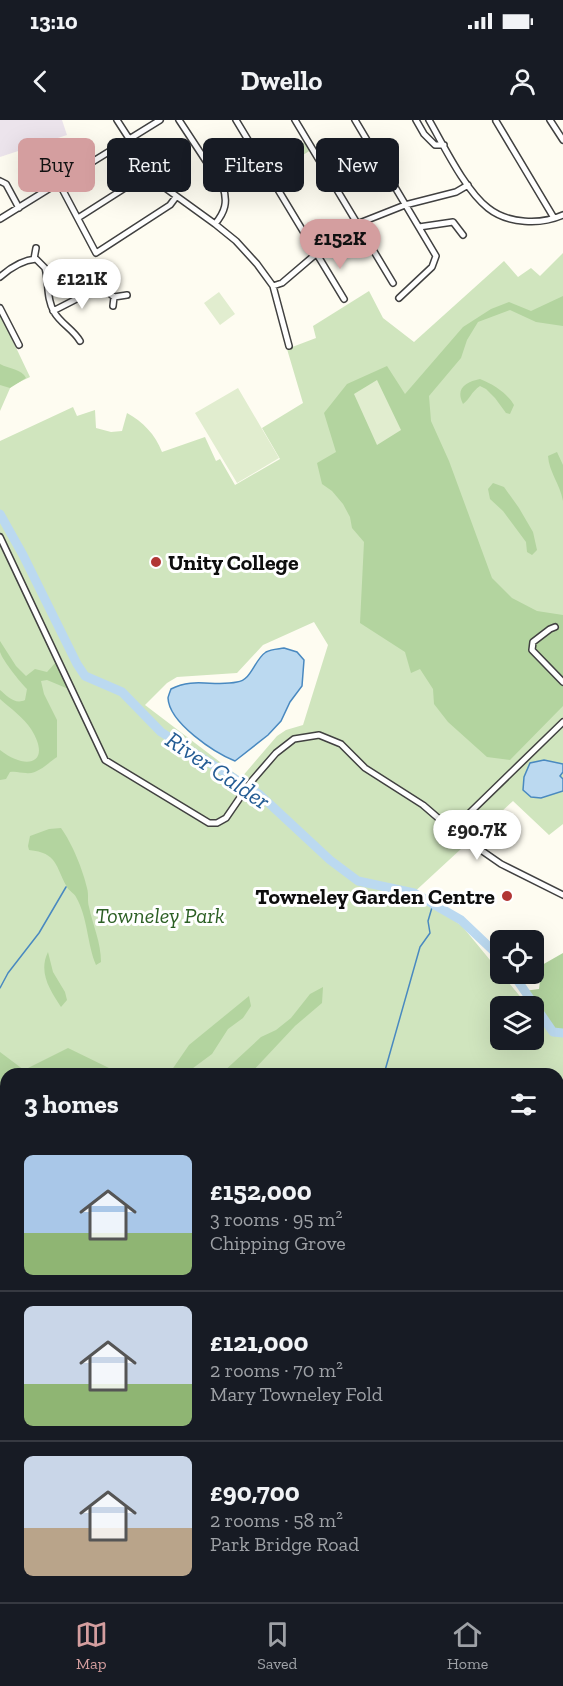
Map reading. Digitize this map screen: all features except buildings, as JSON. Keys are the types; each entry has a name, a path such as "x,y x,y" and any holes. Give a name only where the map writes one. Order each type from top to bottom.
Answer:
{"street":[{"path":"117,120 128,138"},
{"path":"131,138 160,120"},
{"path":"179,120 226,195 224,211 215,224"},
{"path":"236,120 344,299"},
{"path":"295,120 393,284"},
{"path":"355,120 434,250 435,261 432,267 399,298"},
{"path":"416,120 424,134 435,145 444,145"},
{"path":"429,120 468,185 487,208 499,215 521,221 538,221 563,215"},
{"path":"550,120 563,140"},
{"path":"496,121 554,218"},
{"path":"7,175 1,182 6,184 19,208"},
{"path":"273,286 282,283 357,224 405,205 456,192 468,185"},
{"path":"0,219 45,192"},
{"path":"64,192 96,253 170,205 176,197"},
{"path":"78,218 119,192"},
{"path":"170,192 236,241 257,264 273,286 290,346"},
{"path":"419,227 453,222 464,235"},
{"path":"34,259 36,248"},
{"path":"0,277 10,268 34,259"},
{"path":"34,259 45,268 48,294 53,311 64,324 74,331 80,341"},
{"path":"103,288 104,279"},
{"path":"53,311 98,288 103,288 114,297 127,295"},
{"path":"113,306 114,297"},
{"path":"0,308 19,345"},
{"path":"58,330 64,324"},
{"path":"15,337 22,334"},
{"path":"0,537 105,760 209,823 217,823 226,818 250,783 276,753 294,739 319,735 341,744 365,768 514,871 563,894"},
{"path":"555,627 533,642 532,650 563,682"},
{"path":"452,830 563,723"}],"shaded area":[{"path":"0,120 62,120 67,135 58,138 18,138 18,151 0,157"}],"green space":[{"path":"306,141 311,150 304,154 304,142"},
{"name":"Towneley Park","path":"563,253 563,824 549,835 513,801 410,896 462,926 490,960 490,984 510,984 520,996 490,996 490,1050 544,1050 544,1026 551,1034 563,1036 563,1068 0,1068 0,441 73,407 77,416 95,410 96,428 111,432 122,431 127,413 148,429 162,452 205,437 216,461 220,459 235,485 280,459 262,428 303,403 287,349 316,338 313,326 369,291 383,318 414,342 504,261 518,277 531,268 540,276","holes":["314,622 328,645 303,725 286,730 277,736 241,778 145,705 167,683 177,677 237,673 263,645"]},
{"path":"219,292 235,314 220,325 204,303"},
{"path":"563,296 563,326 536,322 510,310 478,322 467,340 461,358 429,396 431,421 449,461 492,578 512,598 537,611 563,615 563,706 510,760 487,757 448,722 434,704 433,689 420,669 411,673 405,652 360,623 364,542 352,528 350,517 343,504 332,491 322,484 317,463 336,452 324,413 347,384 387,366 405,394 463,327 491,309 509,302 531,311"},
{"path":"0,314 30,377 11,386 0,411"},
{"path":"0,364 18,371 26,378 10,388 0,385"},
{"path":"480,379 490,383 508,397 514,405 510,414 506,413 495,398 480,386 463,404 460,394 463,387"},
{"path":"377,380 401,430 377,445 354,394"},
{"path":"238,388 279,458 237,483 195,413"},
{"path":"557,452 563,465 563,501 548,456"},
{"path":"493,483 504,487 533,532 537,550 532,555 527,552 526,542 503,511 490,499 488,489"},
{"path":"0,641 16,666 26,676 35,669 47,672 56,662 71,690 47,680 41,681 44,694 57,720 57,757 34,772 10,772 6,779 0,780 0,750 10,757 28,762 38,756 39,749 37,740 28,725 0,699 0,690 15,701 25,700 27,689 2,656"},
{"path":"61,828 80,865 88,891 88,905 101,955 101,962 96,965 83,914 76,897 68,888 51,857 29,850 30,836 49,829"},
{"path":"48,952 53,972 67,1000 61,1007 49,987 45,974 45,959"},
{"path":"563,953 563,1030 554,1029 544,1016 544,996 528,996 524,991 539,989 540,984 544,984 544,964"},
{"path":"323,987 322,1003 295,1026 256,1068 227,1068 261,1037 276,1030 291,1018 310,994"},
{"path":"249,996 251,1006 243,1018 228,1029 212,1054 193,1068 173,1068 189,1045"},
{"path":"68,1048 109,1068 28,1068"},
{"path":"0,1052 21,1068 0,1068"}],"water":[{"path":"284,648 297,652 304,660 302,686 290,702 281,721 268,735 235,761 194,736 170,708 168,698 171,689 179,685 195,683 237,682 250,674 266,652"},
{"path":"544,760 563,764 563,772 560,776 563,779 563,791 541,798 531,797 523,790 524,777 530,763"}],"waterway":[{"name":"River Calder","path":"0,514 85,676 122,692 161,732 259,794 330,860 358,881 414,893 461,920 490,948"},
{"path":"0,988 8,973 39,933 66,887"},
{"path":"386,1068 420,947 430,933 428,921 433,904"},
{"name":"River Calder","path":"520,984 553,1032 563,1033"}],"place":[{"name":"Unity College","path":"156,562"},
{"name":"Towneley Garden Centre","path":"507,896"}]}
